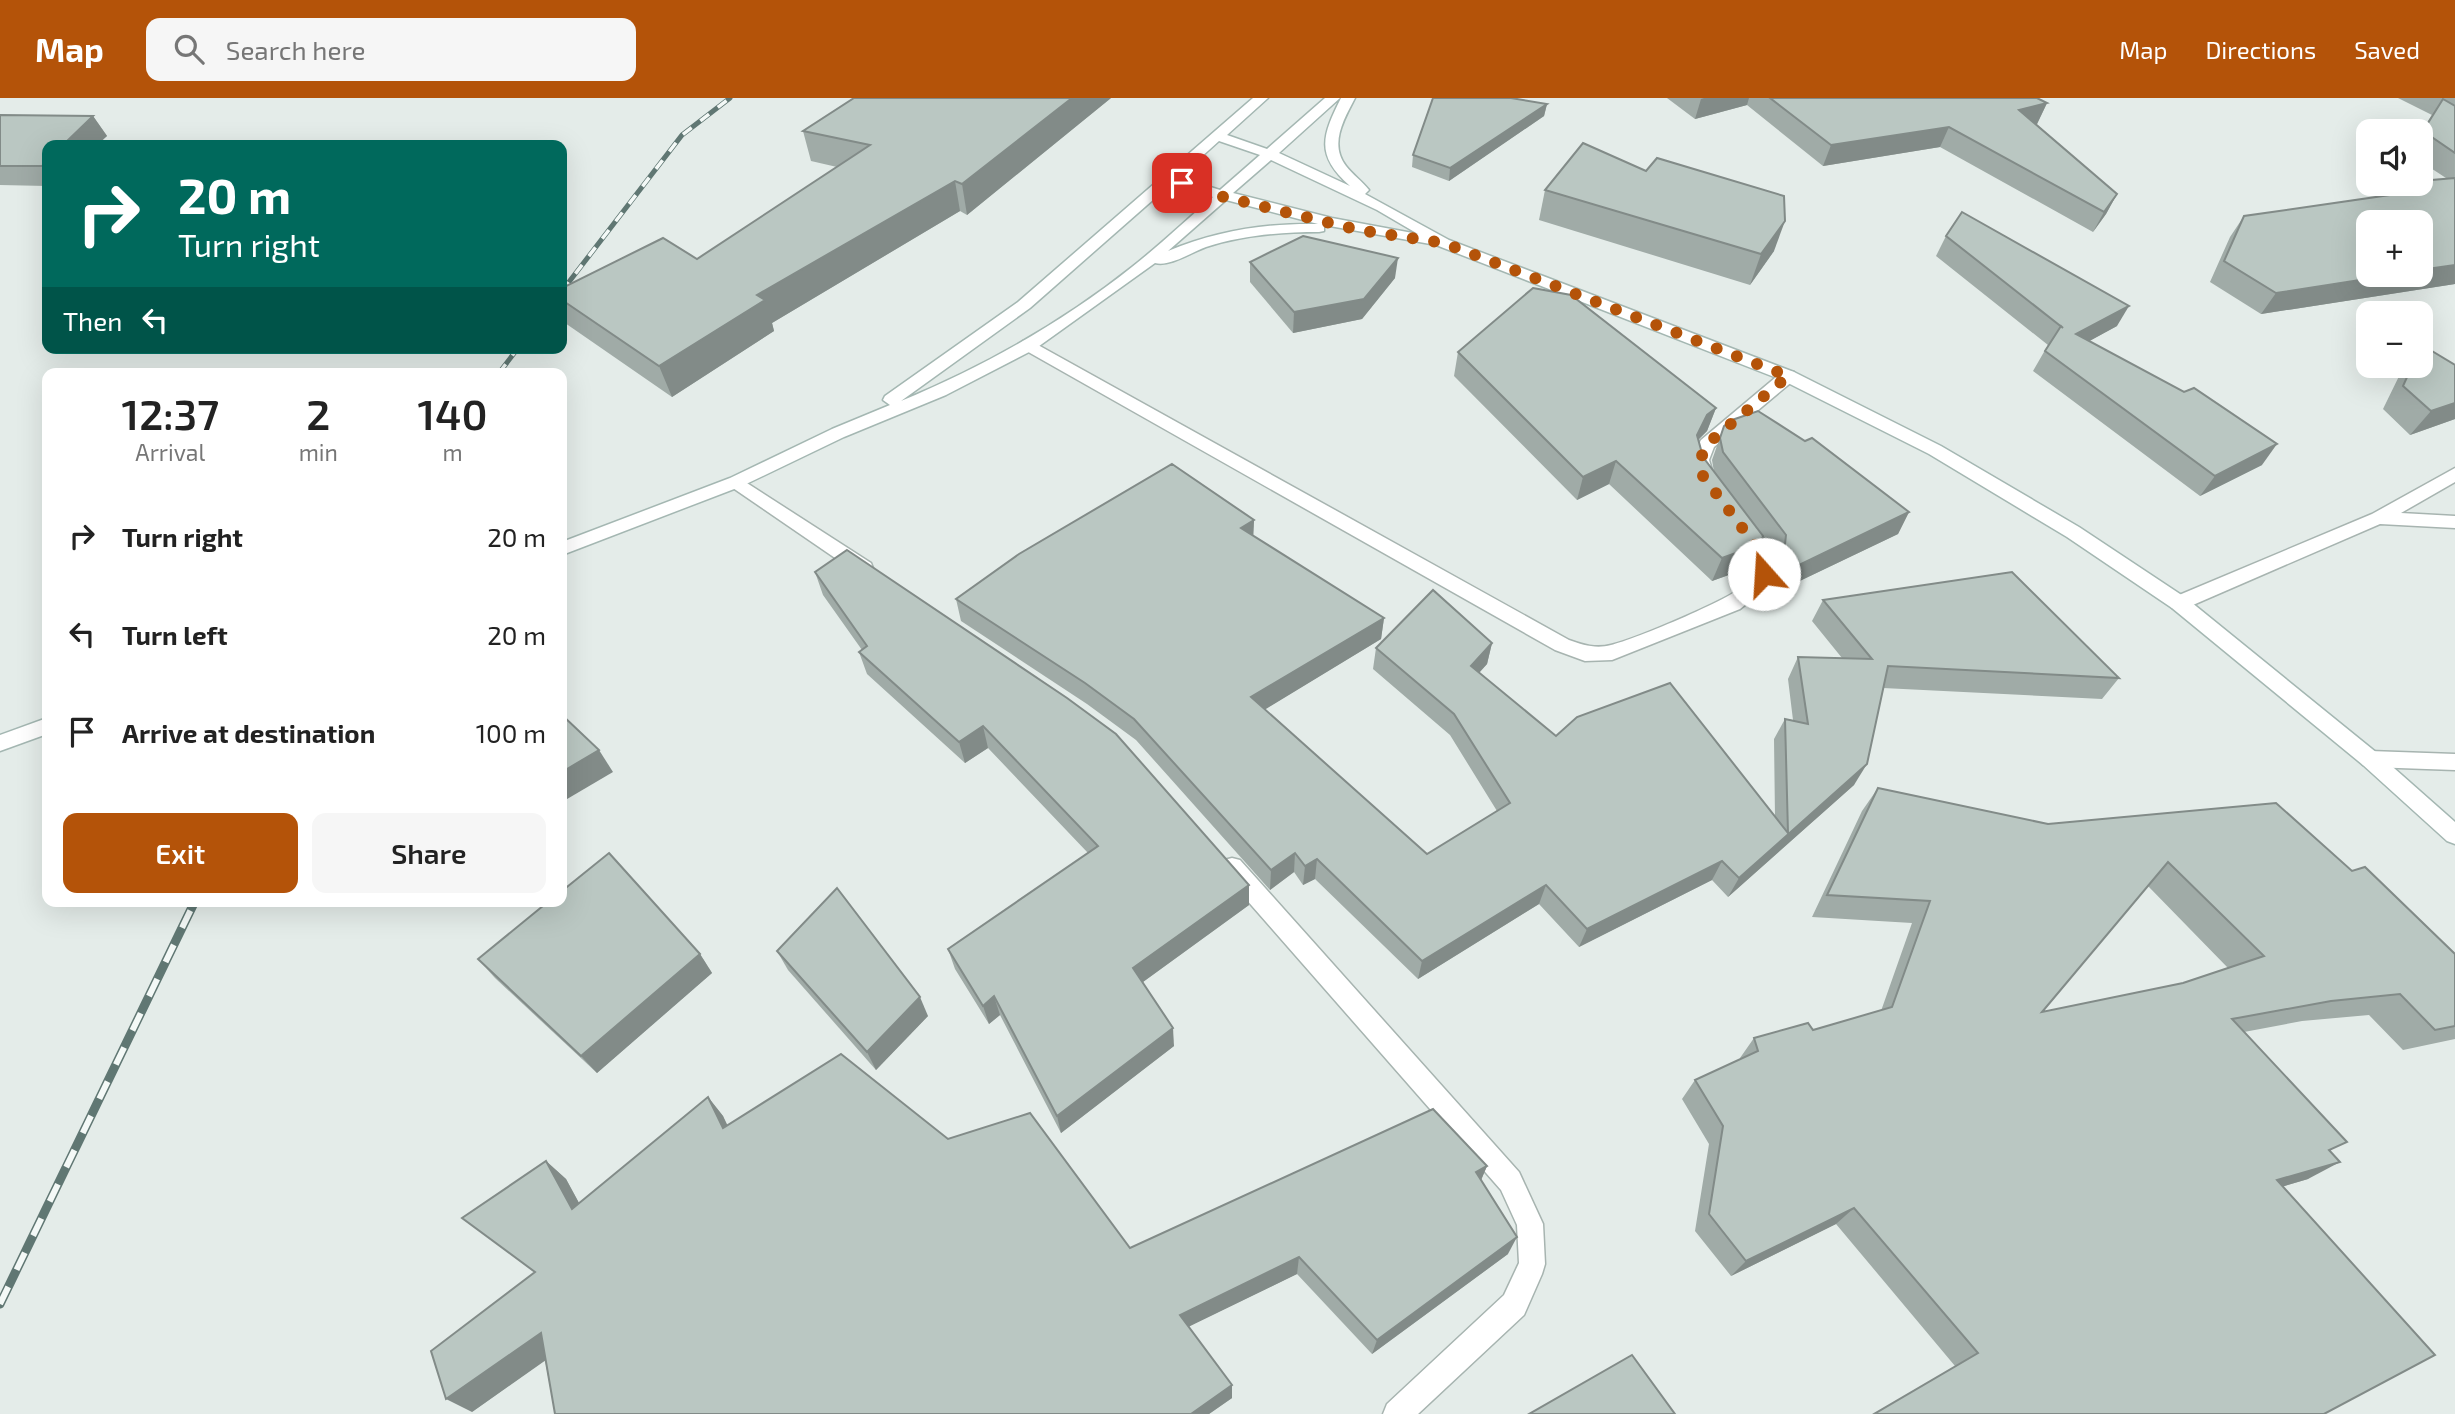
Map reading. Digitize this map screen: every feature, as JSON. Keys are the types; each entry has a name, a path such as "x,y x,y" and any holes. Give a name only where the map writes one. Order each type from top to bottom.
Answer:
{"street":[{"path":"838,433 914,386 1024,305 1261,98"},
{"path":"567,547 736,482 838,433 940,391 1029,345 1137,271 1333,98"},
{"path":"1348,98 1331,128 1331,153 1341,172 1382,207"},
{"path":"1217,136 1269,154 1382,207 1444,243 1788,376 1935,450 2073,532 2179,603 2370,759 2455,835"},
{"path":"1169,179 1224,197 1359,230 1444,243"},
{"path":"1137,271 1188,247 1260,229 1359,230"},
{"path":"1029,345 1562,645 1585,654 1612,653 1733,604 1757,587 1764,574 1765,558 1734,517"},
{"path":"1719,497 1703,476 1700,460 1707,444 1788,376"},
{"path":"2179,603 2378,518 2455,474"},
{"path":"736,482 882,580"},
{"path":"2378,518 2455,522"},
{"path":"0,743 42,728"},
{"path":"2370,759 2455,762"},
{"path":"1218,851 1510,1181 1530,1224 1532,1264 1514,1305 1397,1414"}],"building":[{"path":"854,98 1072,98 962,184 955,181 757,295 765,300 659,366 567,303 567,286 663,238 697,259 870,145 803,131"},
{"path":"1433,98 1511,98 1547,104 1450,168 1413,155"},
{"path":"1770,98 2037,98 2047,103 2019,110 2117,194 2104,212 1949,127 1831,145"},
{"path":"2443,99 2455,106 2455,153 2433,138 2433,119 2430,119"},
{"path":"0,115 93,116 68,140 42,140 42,166 0,166"},
{"path":"1583,143 1646,171 1657,158 1784,196 1785,221 1761,254 1545,190"},
{"path":"2455,178 2455,265 2433,268 2433,210 2356,210 2356,281 2276,293 2224,261 2244,216 2382,196 2433,196 2433,180"},
{"path":"1962,212 2129,306 2076,334 2184,392 2194,388 2277,444 2215,476 2045,351 2061,326 1946,236"},
{"path":"1303,236 1398,258 1364,299 1294,312 1250,262"},
{"path":"1533,288 1571,295 1716,408 1707,415 1697,435 1703,457 1763,536 1761,544 1722,558 1616,461 1583,477 1458,352"},
{"path":"2433,352 2455,365 2455,403 2431,411 2403,386 2407,378 2433,378"},
{"path":"1758,411 1805,441 1812,438 1909,512 1795,567 1784,553 1786,535 1723,452 1720,438 1724,426 1732,420"},
{"path":"1172,464 1254,520 1241,528 1384,618 1251,697 1427,854 1510,803 1454,714 1376,648 1433,590 1492,643 1471,666 1556,736 1577,717 1670,683 1788,833 1785,719 1808,724 1798,657 1872,659 1823,600 2012,572 2119,678 1888,666 1867,764 1739,878 1722,861 1587,929 1546,885 1422,961 1317,859 1305,866 1295,853 1271,870 1134,719 1085,683 956,599 1019,554"},
{"path":"847,550 1116,734 1249,885 1133,968 1173,1028 1057,1116 994,996 983,1006 948,949 1098,846 983,726 959,742 859,652 867,646 815,572"},
{"path":"567,720 599,750 567,769"},
{"path":"1878,788 2048,824 2276,803 2352,871 2365,867 2455,954 2455,1026 2435,1030 2400,994 2331,1001 2232,1019 2347,1142 2329,1150 2340,1162 2277,1180 2435,1355 2324,1414 1874,1414 1978,1353 1854,1208 1746,1261 1709,1214 1723,1126 1695,1080 1758,1051 1754,1038 1808,1023 1813,1030 1892,1007 1930,901 1827,895","holes":["2168,862 2264,956 2183,983 2042,1012"]},
{"path":"609,853 700,954 581,1056 478,959 542,907 567,907 567,887"},
{"path":"837,888 920,997 867,1052 777,951"},
{"path":"841,1054 948,1139 1030,1113 1130,1248 1433,1109 1487,1166 1476,1172 1517,1237 1377,1340 1299,1257 1180,1315 1232,1385 1191,1414 555,1414 541,1333 446,1399 431,1351 535,1272 462,1218 546,1161 572,1209 708,1097 723,1128"},
{"path":"1632,1355 1675,1414 1529,1414"}],"railway":[{"path":"567,284 682,135 730,98"},
{"path":"503,368 513,354"},
{"path":"0,1304 192,907"}],"route":[{"path":"1182,183 1224,197 1359,230 1444,243 1788,376 1707,444 1700,460 1703,476 1765,558 1764,574"}]}
